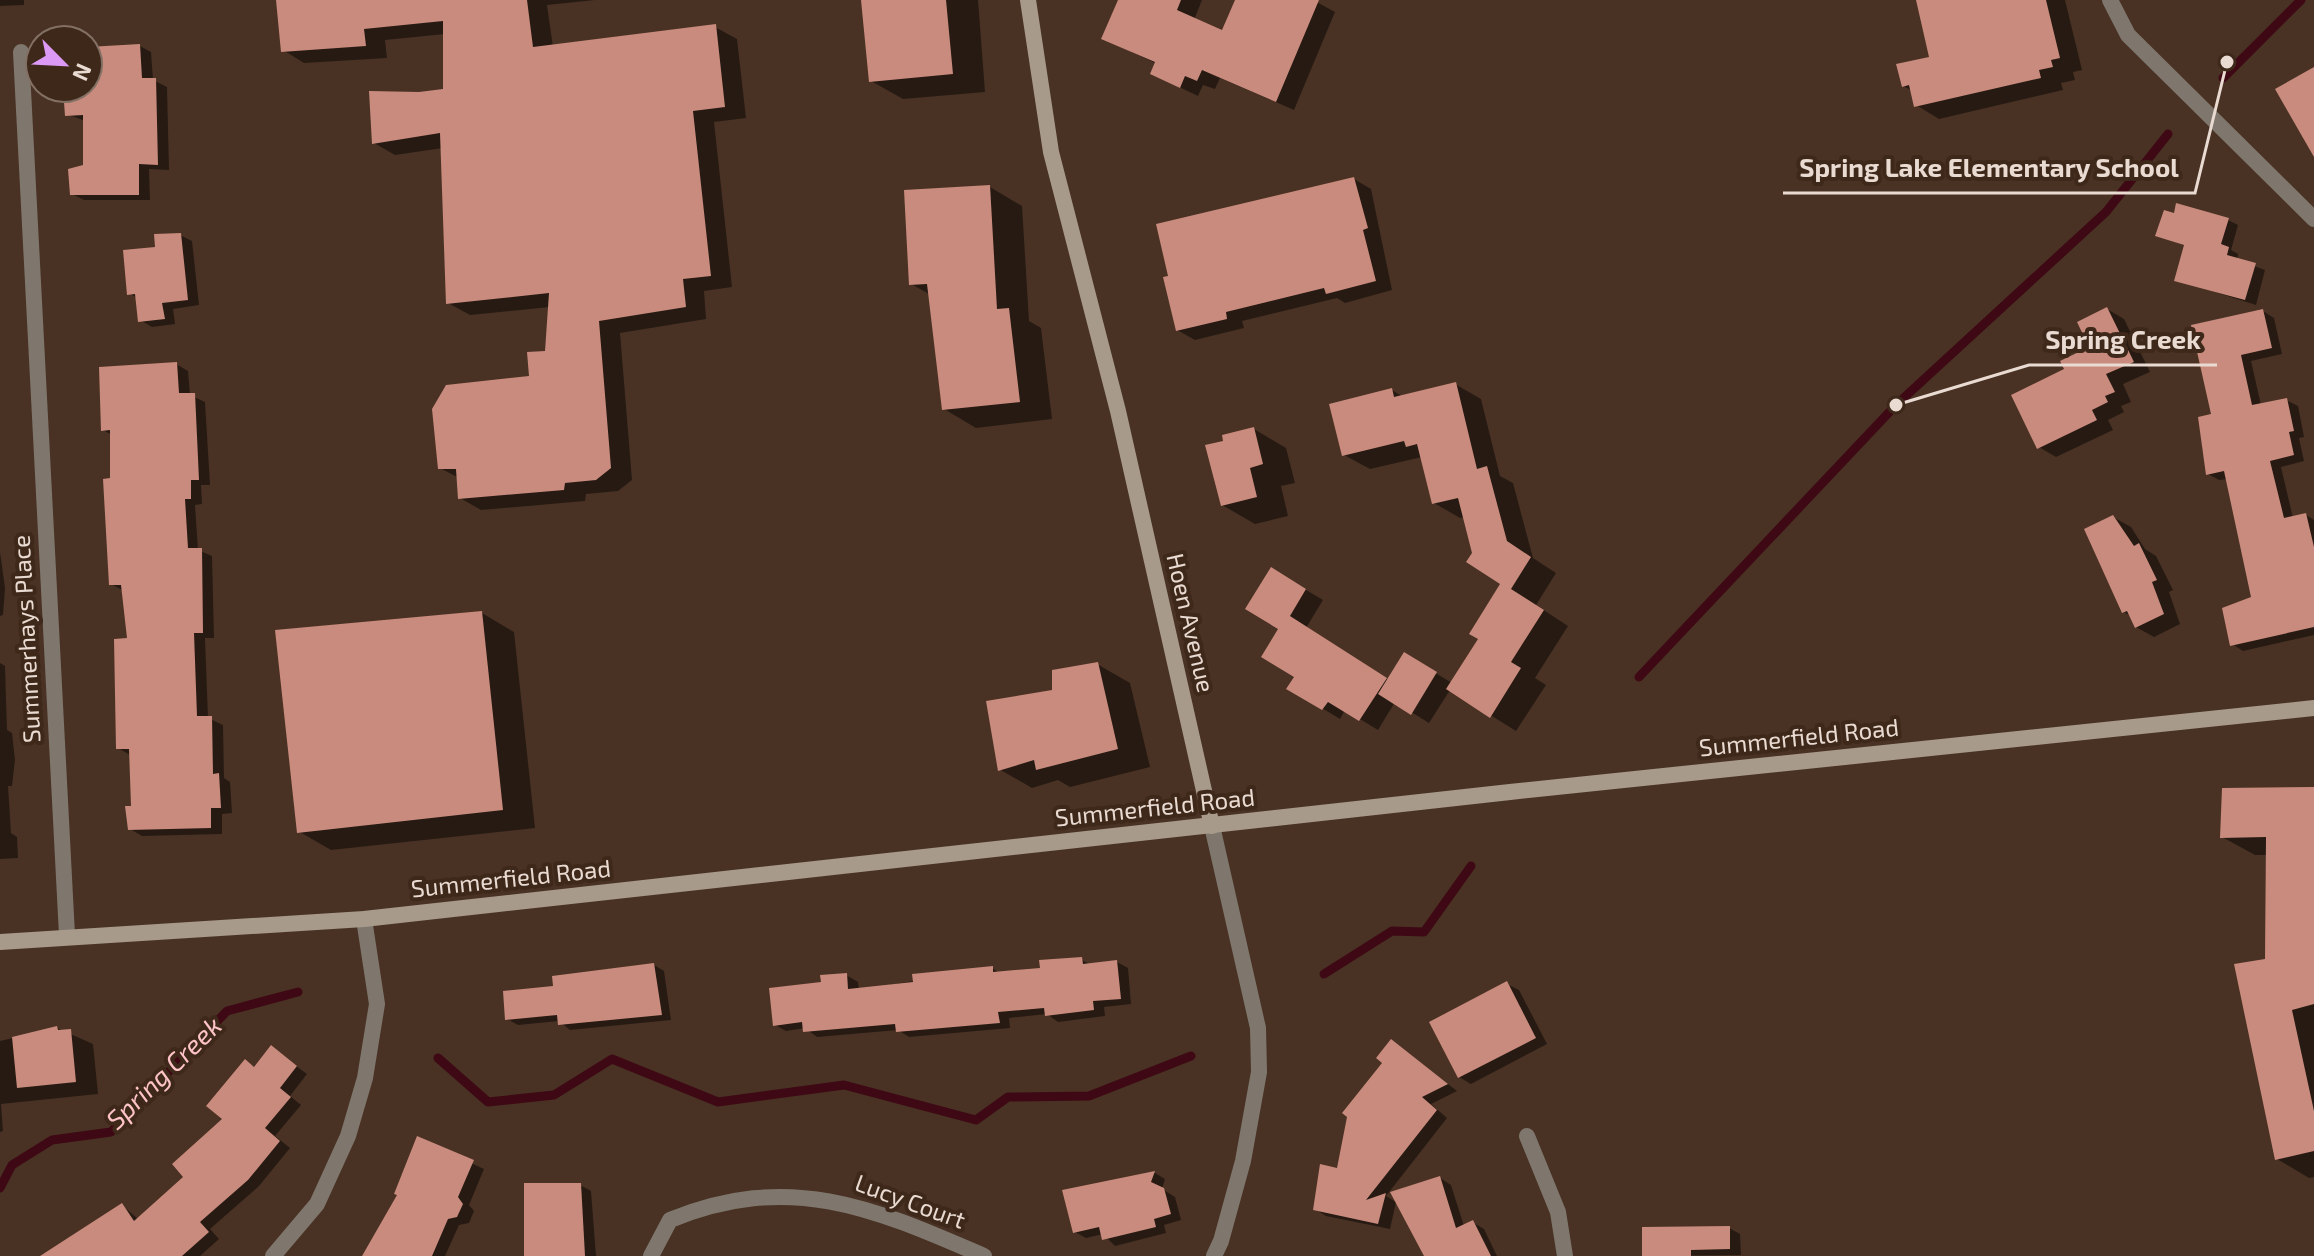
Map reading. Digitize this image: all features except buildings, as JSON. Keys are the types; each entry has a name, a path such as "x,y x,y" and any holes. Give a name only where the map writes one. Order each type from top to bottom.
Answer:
{"street":[{"name":"Hoen Avenue","path":"1028,0 1051,152 1118,411 1258,1028 1259,1072 1243,1161 1214,1256"},
{"path":"2110,0 2136,44 2314,219"},
{"name":"Summerhays Place","path":"21,52 67,935"},
{"name":"Summerfield Road","path":"0,942 67,935 364,919 2314,708"},
{"path":"273,1256 317,1204 348,1136 365,1078 377,1004 364,919"},
{"path":"1527,1136 1558,1212 1565,1256"},
{"name":"Lucy Court","path":"651,1256 670,1220 708,1204 812,1197 851,1203 895,1218 984,1256"}],"waterway":[{"name":"Spring Creek","path":"2223,78 2301,0"},
{"name":"Spring Creek","path":"1639,677 1896,405 2106,212 2168,134"},
{"name":"Spring Creek","path":"1324,974 1392,931 1424,932 1471,866"},
{"name":"Spring Creek","path":"0,1188 12,1165 52,1140 111,1132 227,1011 298,992"},
{"name":"Spring Creek","path":"438,1058 488,1102 554,1095 612,1059 718,1102 844,1085 976,1120 1008,1097 1089,1096 1191,1056"}],"place":[{"name":"Spring Lake Elementary School","path":"2227,62"},
{"name":"Spring Creek","path":"1896,405"}]}
